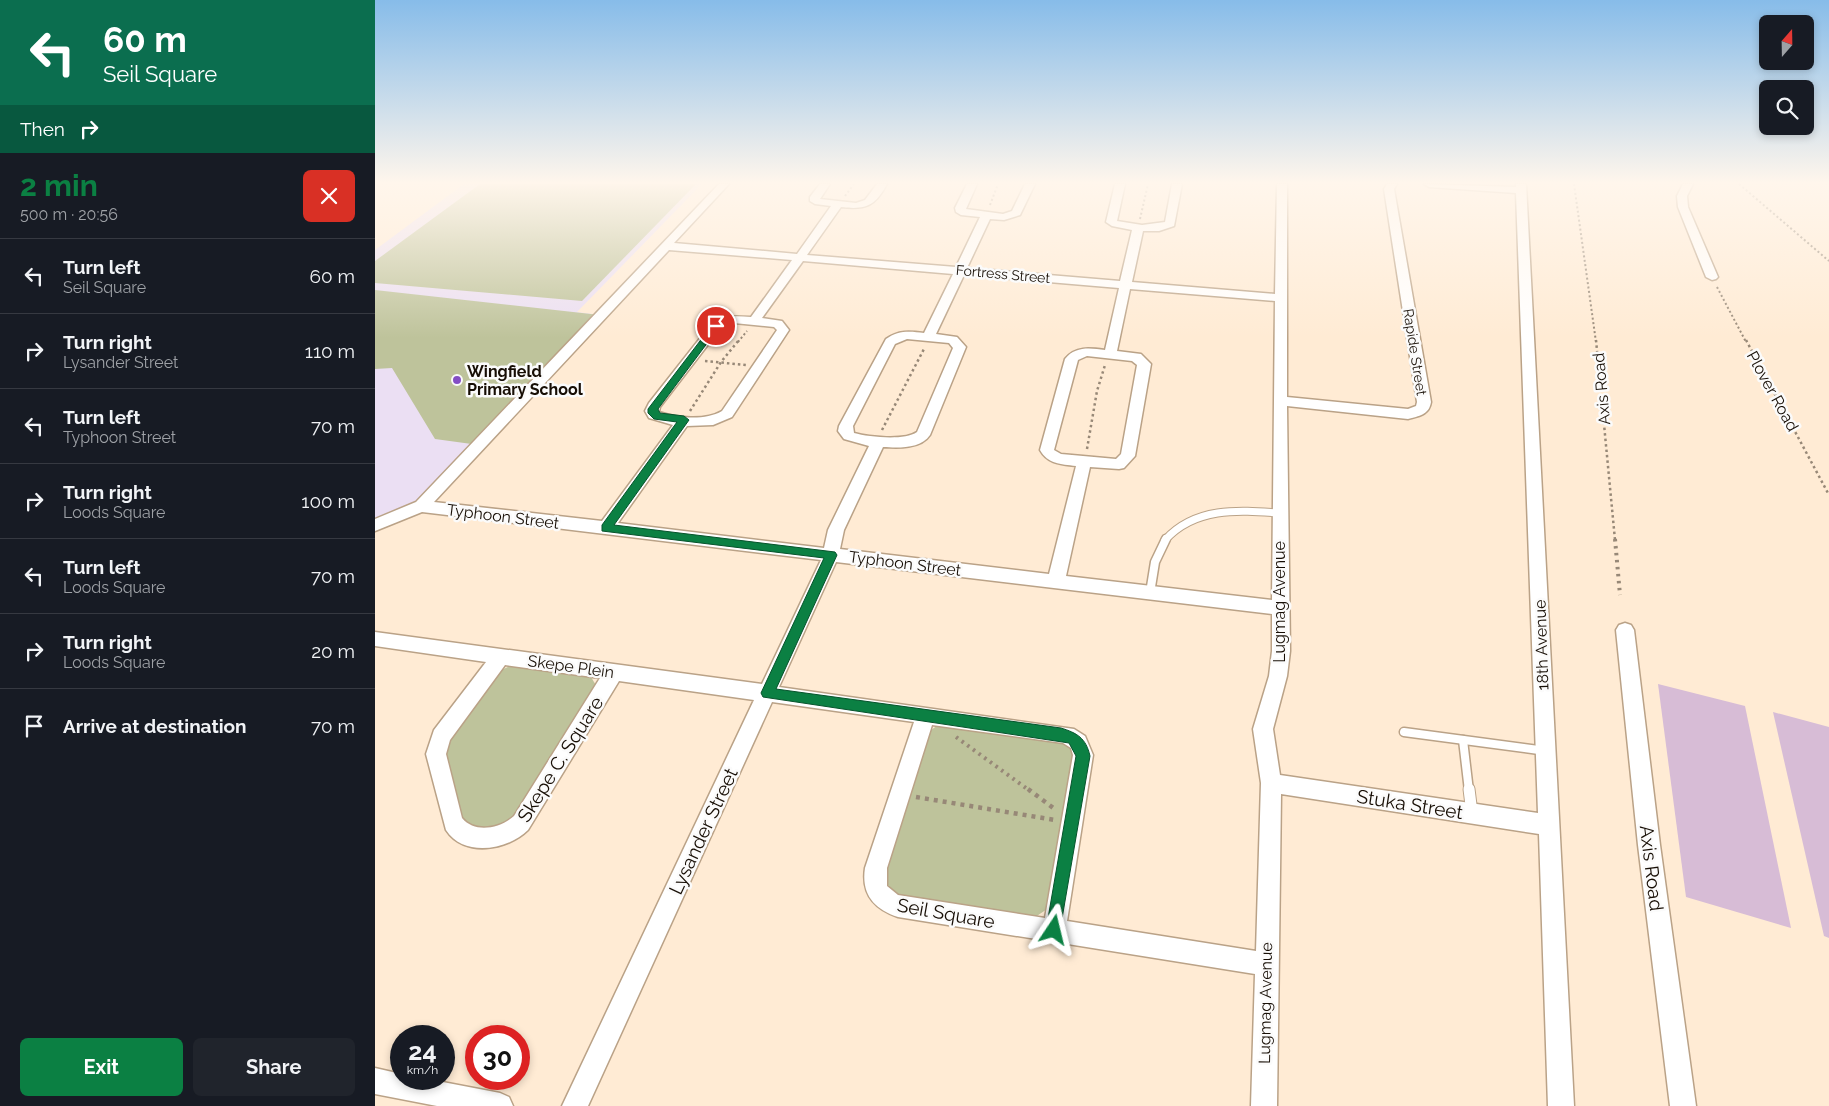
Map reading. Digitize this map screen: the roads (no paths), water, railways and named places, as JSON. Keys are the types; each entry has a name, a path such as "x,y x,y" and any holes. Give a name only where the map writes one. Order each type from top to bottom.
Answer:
{"street":[{"path":"375,524 421,506 675,236"},
{"path":"754,321 815,236"},
{"path":"928,338 976,236"},
{"path":"1110,354 1136,236"},
{"name":"Lugmag Avenue","path":"1264,1106 1265,964 1271,783 1270,769 1262,740 1263,729 1278,676 1281,651 1279,514 1282,236"},
{"name":"Rapide Street","path":"1280,401 1408,414 1423,408 1397,236"},
{"name":"18th Avenue","path":"1523,236 1561,1106"},
{"path":"1695,236 1714,281"},
{"name":"Fortress Street","path":"665,246 1281,298"},
{"path":"733,319 754,321 778,324 783,330 760,366 722,418 711,422 684,420 657,416 652,411 689,360 720,322 733,319"},
{"path":"903,336 928,338 953,340 960,346 923,434 919,439 908,443 852,437 847,434 846,426 891,340 903,336"},
{"path":"1084,352 1110,354 1136,357 1144,364 1128,456 1125,461 1115,465 1052,457 1048,453 1047,447 1073,357 1084,352"},
{"path":"606,528 684,420"},
{"name":"Lysander Street","path":"575,1106 831,555 836,530 879,440"},
{"path":"1056,581 1084,462"},
{"name":"Typhoon Street","path":"421,506 1281,608"},
{"name":"Axis Road","path":"1625,630 1649,844 1683,1106"},
{"name":"Skepe Plein","path":"375,639 768,693"},
{"name":"Skepe C. Square","path":"501,656 441,736 436,748 453,823 457,830 466,834 496,837 510,832 521,823 615,672"},
{"path":"768,693 1061,734 1073,738 1081,748 1083,756 1054,930"},
{"name":"Seil Square","path":"926,715 874,876 877,892 882,899 898,906 1265,964"},
{"name":"Stuka Street","path":"1271,783 1549,825"},
{"path":"375,1081 500,1106"}],"lane":[{"path":"1151,592 1156,557 1165,540 1182,525 1205,514 1219,511 1247,510 1279,514"},
{"path":"1404,732 1546,751"},
{"path":"1463,740 1472,813"}],"place":[{"name":"Wingfield Primary School","path":"457,380"}]}
